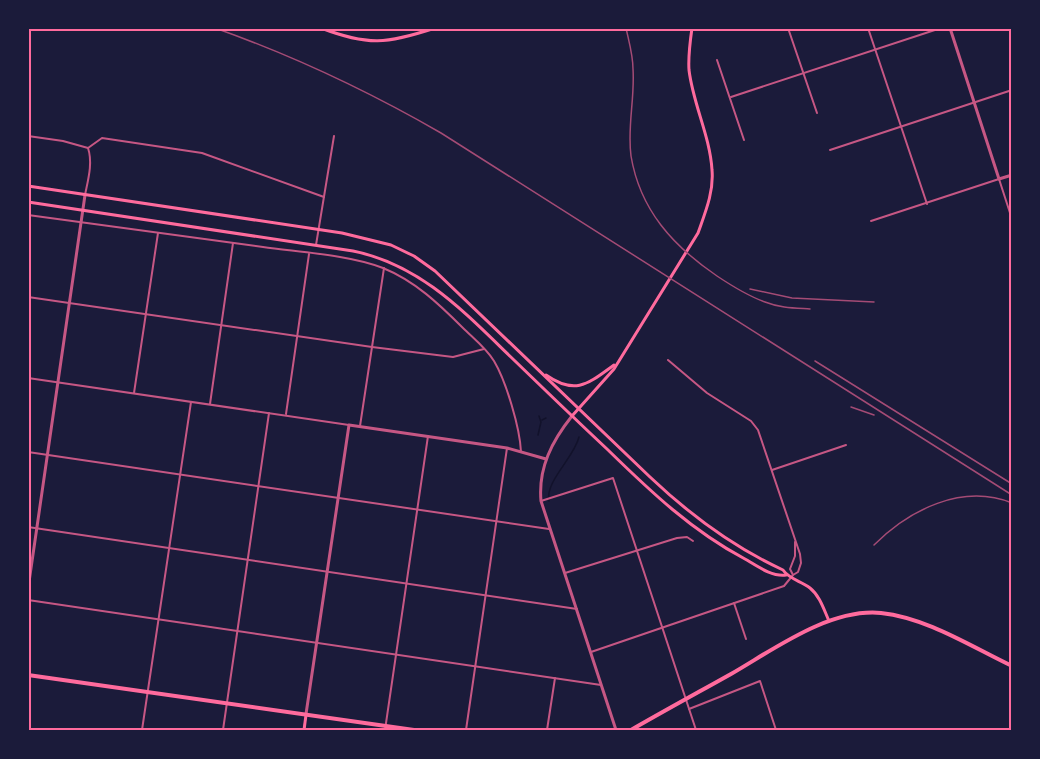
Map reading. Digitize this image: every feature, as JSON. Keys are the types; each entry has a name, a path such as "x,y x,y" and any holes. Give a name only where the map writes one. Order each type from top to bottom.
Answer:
{"main road":[{"path":"321,28 353,39 382,42 409,37 435,28"},
{"path":"572,416 618,362 658,300 698,233 709,200 712,171 709,149 689,70 692,28"},
{"path":"28,186 318,230 384,243 414,256 446,280 650,477 693,514 747,550 783,570 786,575"},
{"path":"28,202 316,245 379,257 417,276 470,318 660,500 688,523 741,557 779,576 792,576 814,592 829,621"},
{"path":"538,369 558,383 577,387 593,380 618,362"},
{"path":"631,730 806,632 829,621 866,613 898,616 930,627 1011,666"},
{"path":"28,675 306,714 386,728 414,730"},
{"path":"304,730 306,714"}],"street":[{"path":"788,28 817,113"},
{"path":"868,28 927,204"},
{"path":"731,98 941,28"},
{"path":"950,28 1011,216"},
{"path":"717,60 744,140"},
{"path":"830,150 1011,90"},
{"path":"28,136 63,141 88,148"},
{"path":"316,245 334,136"},
{"path":"88,148 102,138 202,153 324,197"},
{"path":"28,589 84,211 90,166 88,148"},
{"path":"870,221 1011,175"},
{"path":"28,215 363,262 384,268 405,279 432,298 484,349 501,375 520,436 521,452"},
{"path":"134,393 158,233"},
{"path":"210,405 233,243"},
{"path":"285,416 309,254"},
{"path":"360,427 384,268"},
{"path":"28,297 453,357 484,349"},
{"path":"591,652 781,587 798,572 801,563 760,433 751,421 707,393 668,360"},
{"path":"28,378 507,448 546,459"},
{"path":"142,730 191,402"},
{"path":"224,730 269,413"},
{"path":"572,416 556,437 546,459 541,477 541,501 616,730"},
{"path":"306,714 349,425"},
{"path":"386,728 428,436"},
{"path":"772,470 846,445"},
{"path":"466,730 507,448"},
{"path":"28,452 549,529"},
{"path":"541,501 613,478 696,730"},
{"path":"28,527 577,609"},
{"path":"565,574 683,536 693,541"},
{"path":"792,576 790,569 795,556 795,540"},
{"path":"28,600 601,685"},
{"path":"734,603 746,639"},
{"path":"547,730 555,678"},
{"path":"690,709 760,681 776,730"}],"waterway":[{"path":"538,435 541,422 539,416"},
{"path":"542,420 546,418"},
{"path":"549,501 549,493 555,477 572,453 579,437"}],"railway":[{"path":"215,28 330,75 441,133 1012,495"},
{"path":"626,28 633,64 631,156 635,175 651,210 661,225 686,252 728,283 752,297 771,304 810,309"},
{"path":"750,289 792,298 874,302"},
{"path":"815,361 1012,484"},
{"path":"851,407 874,415"},
{"path":"874,545 903,521 937,503 974,496 1012,503"}]}
